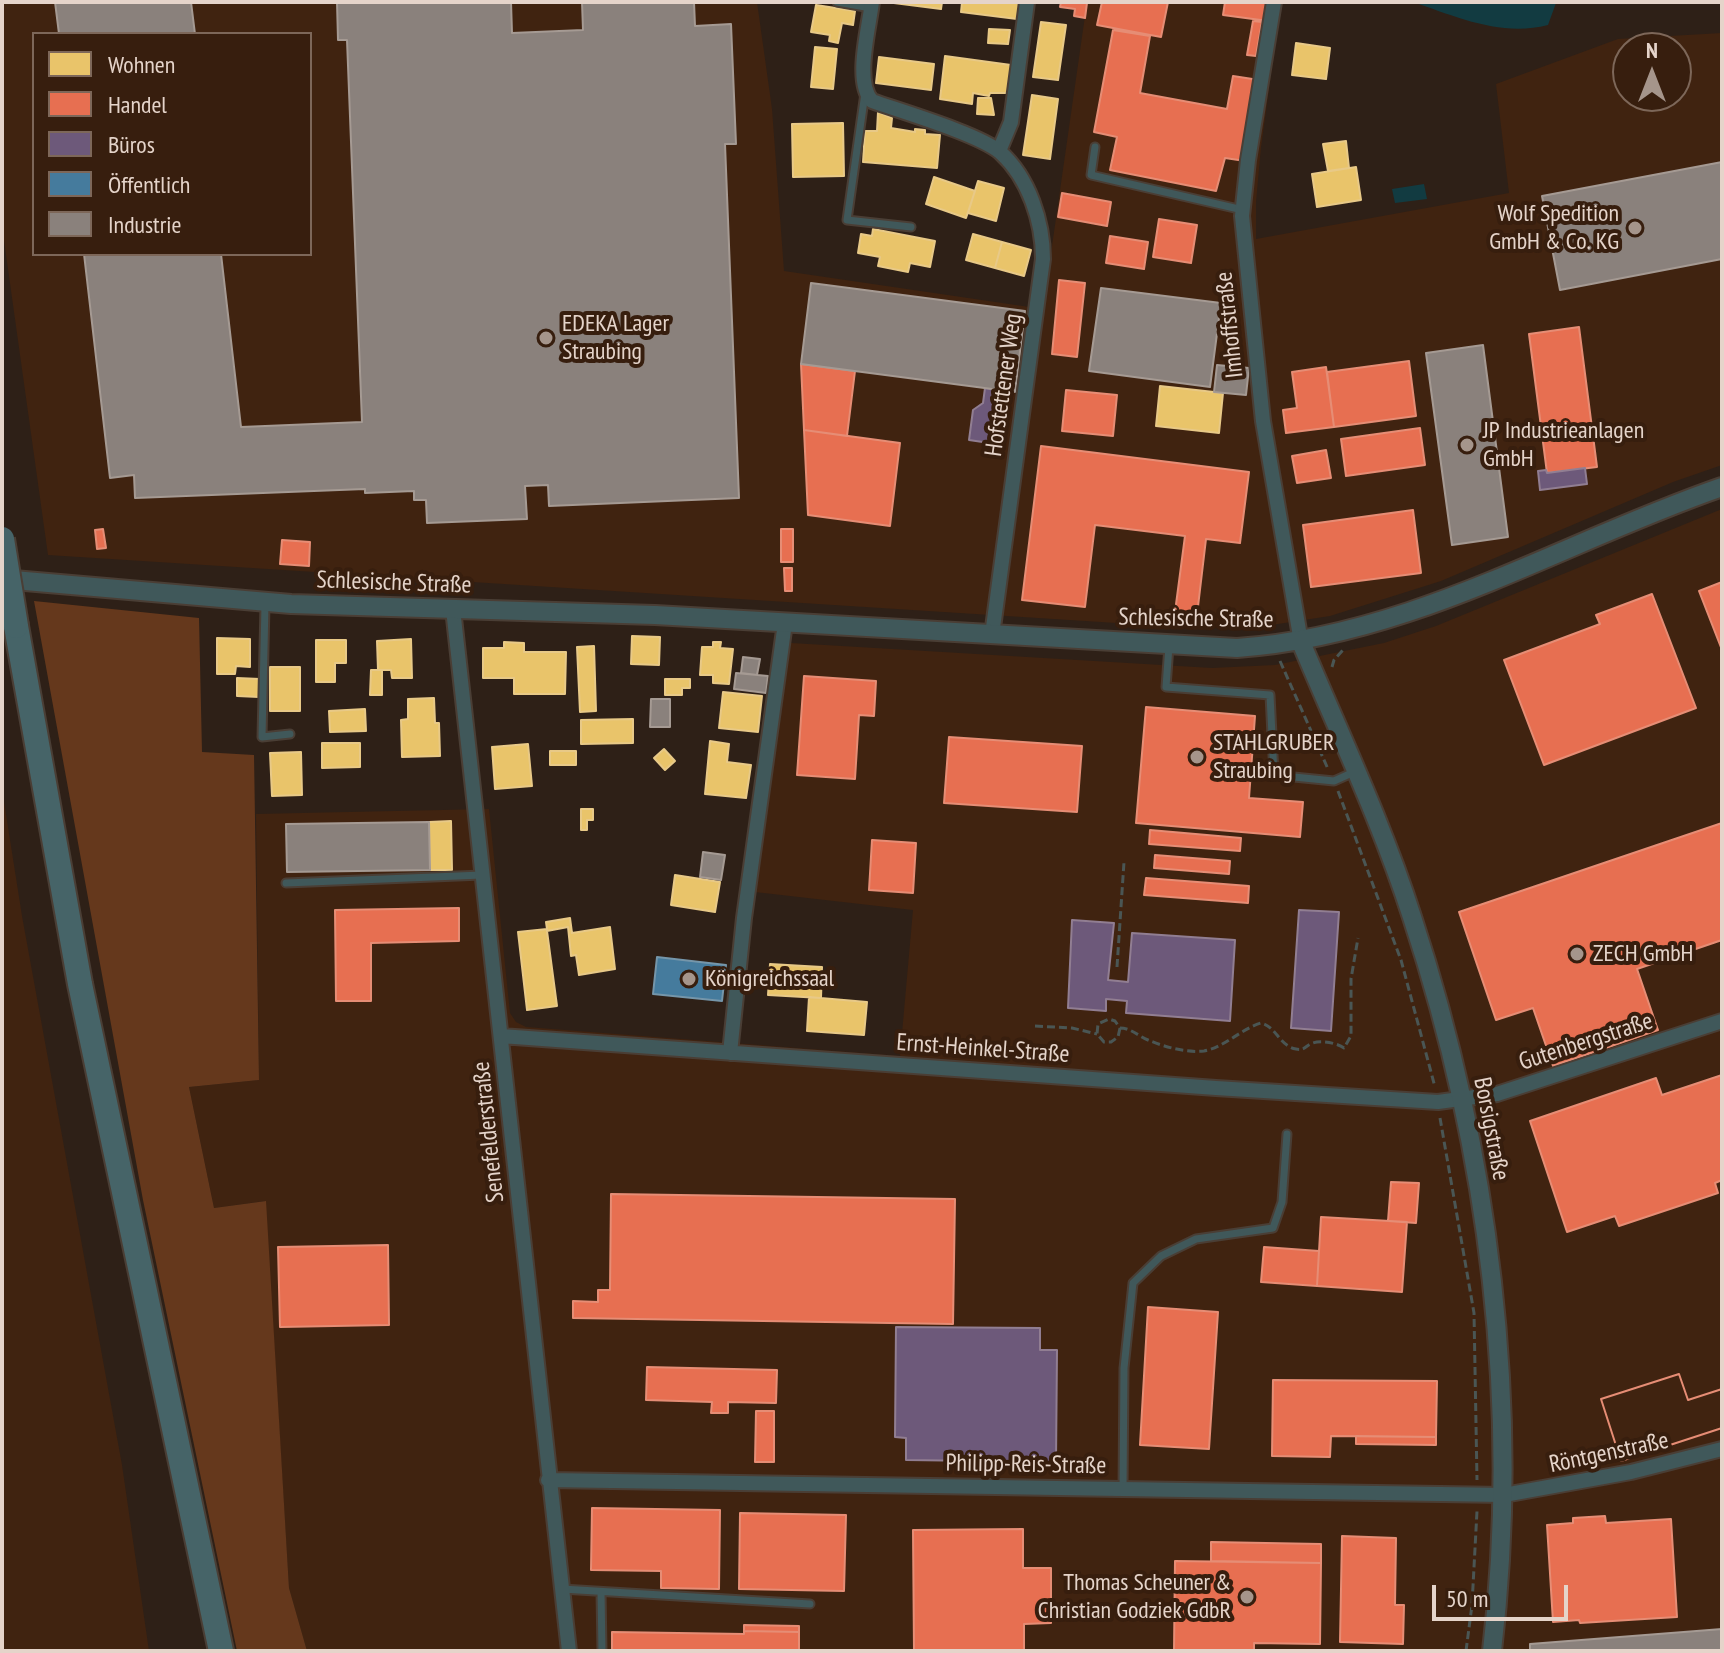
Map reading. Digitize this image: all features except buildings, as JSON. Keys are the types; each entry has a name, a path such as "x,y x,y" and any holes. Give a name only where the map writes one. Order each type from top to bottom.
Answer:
{"highway":[{"path":"2,539 80,984 221,1651"}],"street":[{"path":"871,5 862,78 865,93 872,101 999,151 1011,122 1027,2"},
{"name":"Imhoffstraße","path":"1274,2 1248,160 1243,210 1249,300 1263,421 1301,642"},
{"name":"Hofstettener Weg","path":"992,635 1043,259 1043,235 1037,212 1013,168 999,151"},
{"name":"Schlesische Straße","path":"2,579 265,602 655,615 1237,648 1301,642 1410,614 1624,523 1722,487"},
{"name":"Senefelderstraße","path":"453,609 569,1651"},
{"path":"730,1053 746,902 785,623"},
{"name":"Borsigstraße","path":"1301,642 1356,771 1411,913 1448,1035 1462,1099 1489,1261 1498,1367 1504,1495 1492,1651"},
{"name":"Gutenbergstraße","path":"1462,1099 1497,1094 1722,1021"},
{"name":"Ernst-Heinkel-Straße","path":"501,1036 1438,1102 1462,1099"},
{"name":"Röntgenstraße","path":"1504,1495 1631,1472 1722,1449"},
{"name":"Philipp-Reis-Straße","path":"548,1480 1504,1495"}],"lane":[{"path":"837,2 871,5"},
{"path":"865,93 847,220 911,227"},
{"path":"1095,147 1091,175 1243,210"},
{"path":"265,602 262,737 290,734"},
{"path":"1169,645 1166,687 1270,695 1274,775 1334,781 1356,771"},
{"path":"286,883 482,875"},
{"path":"1123,1489 1124,1368 1133,1283 1161,1256 1196,1239 1273,1228 1282,1202 1287,1134"},
{"path":"560,1589 810,1604"},
{"path":"601,1592 602,1651"}],"path":[{"path":"1280,661 1334,781 1401,960 1438,1102 1474,1313 1477,1494 1472,1605 1466,1651"},
{"path":"1117,967 1124,862"},
{"path":"1120,1028 1167,1046 1201,1051 1215,1048 1261,1023 1270,1025 1286,1046 1294,1049 1303,1049 1313,1043 1338,1044 1344,1048 1351,1036 1351,979 1358,938"},
{"path":"1035,1026 1087,1030 1097,1034 1104,1042 1118,1037 1120,1028 1115,1021 1105,1019 1097,1026 1097,1034"}],"shaded area":[{"path":"2,2 757,2 772,109 784,271 1043,309 1087,2 1281,2 1261,147 1256,239 1509,193 1496,84 1612,41 1612,112 1692,112 1692,35 1722,33 1722,465 1673,482 1441,581 1330,616 1265,626 1164,626 48,555 2,226"},
{"path":"1722,509 1722,1651 307,1651 289,1588 265,1201 214,1208 189,1087 259,1080 256,814 489,809 510,1013 516,1022 526,1027 900,1056 913,910 755,892 791,643 1212,668 1275,665 1384,643 1436,626"},
{"path":"34,601 199,618 202,752 254,755 259,1080 189,1087 214,1208 266,1201 289,1588 307,1651 237,1651 143,1200"},
{"path":"2,789 22,916 122,1465 149,1651 2,1651"}],"water":[{"path":"1413,2 1556,3 1548,25 1513,29 1479,24"},
{"path":"1424,184 1427,199 1395,203 1392,189"}],"place":[{"name":"Wolf Spedition GmbH & Co. KG","path":"1635,228"},
{"name":"EDEKA Lager Straubing","path":"546,338"},
{"name":"JP Industrieanlagen GmbH","path":"1467,445"},
{"name":"STAHLGRUBER Straubing","path":"1197,757"},
{"name":"ZECH GmbH","path":"1577,954"},
{"name":"Königreichssaal","path":"689,979"},
{"name":"Thomas Scheuner & Christian Godziek GdbR","path":"1247,1597"}]}
